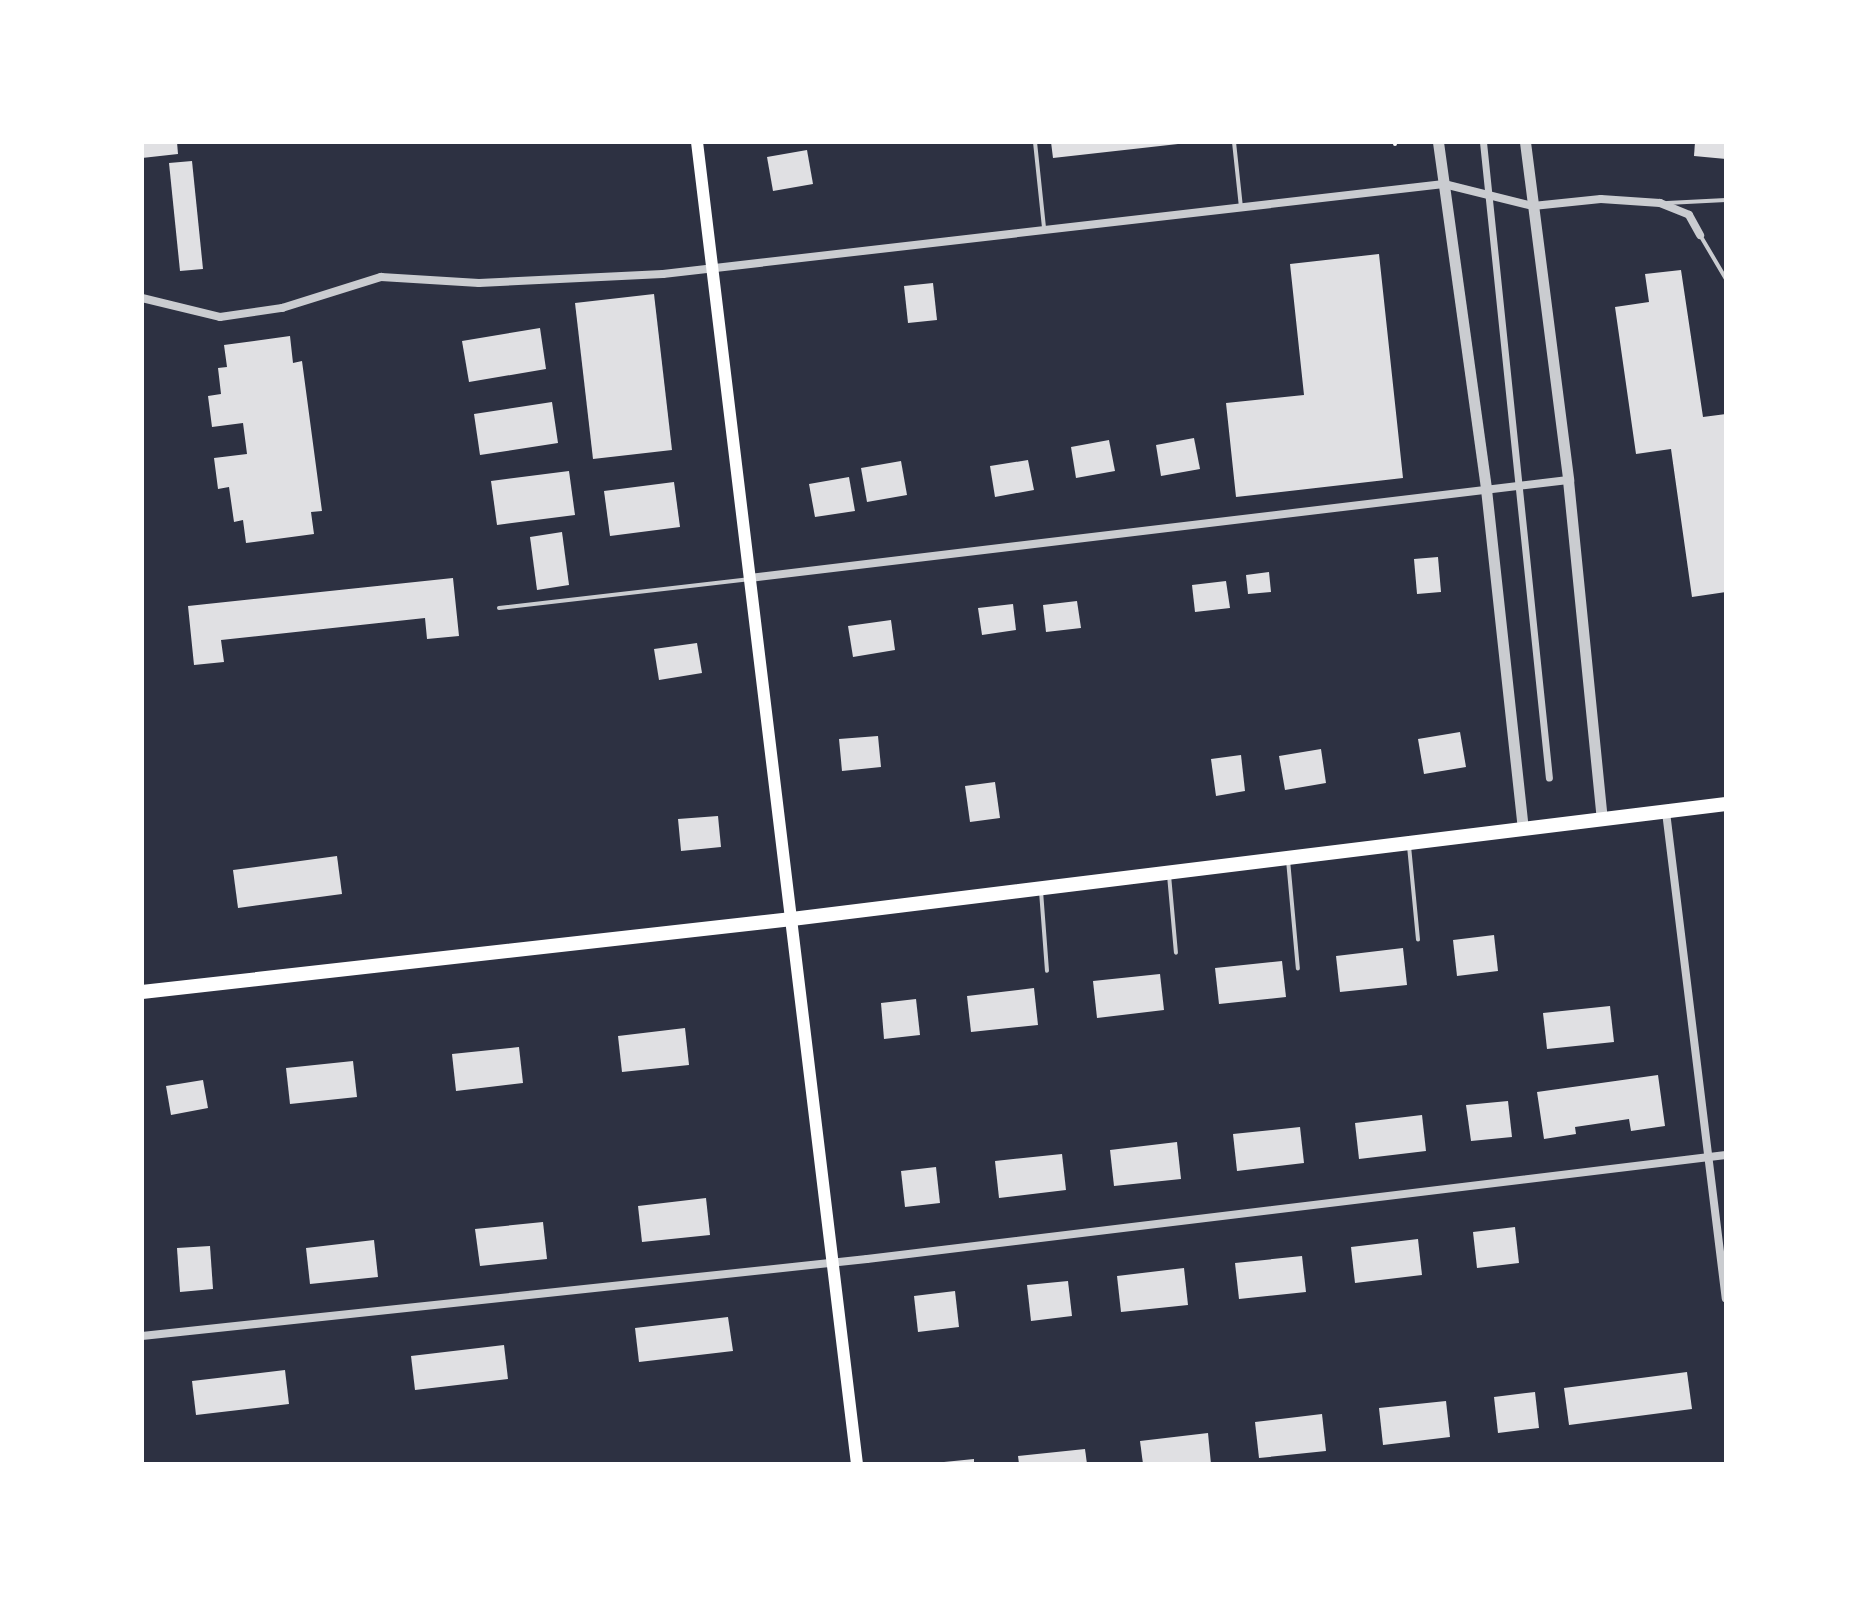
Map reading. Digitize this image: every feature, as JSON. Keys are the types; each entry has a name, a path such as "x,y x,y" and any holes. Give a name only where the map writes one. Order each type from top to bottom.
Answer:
{"main road":[{"path":"697,142 857,1464"},
{"path":"142,992 792,919 1726,804"}],"street":[{"path":"1438,142 1486,489 1523,829"},
{"path":"1483,142 1491,195 1549,778"},
{"path":"1525,142 1568,480 1602,819"},
{"path":"142,298 220,317 282,308 381,277 479,283 713,269 1444,184 1533,206 1601,199 1660,203 1689,215 1700,235"},
{"path":"750,578 1568,480"},
{"path":"1666,812 1726,1298"},
{"path":"142,1336 834,1262 1726,1155"}],"lane":[{"path":"1035,142 1045,230"},
{"path":"1234,142 1241,207"},
{"path":"1660,203 1726,200"},
{"path":"1700,235 1726,279"},
{"path":"499,608 750,578"},
{"path":"1409,843 1418,940"},
{"path":"1288,858 1298,969"},
{"path":"1169,873 1176,953"},
{"path":"1040,889 1047,971"}],"building":[{"path":"142,142 177,142 178,154 142,158"},
{"path":"1051,142 1177,142 1178,144 1053,158"},
{"path":"1695,142 1726,142 1726,159 1694,156"},
{"path":"807,150 813,184 773,191 767,157"},
{"path":"192,161 203,269 180,271 169,163"},
{"path":"1379,254 1403,478 1236,497 1226,403 1304,395 1290,264"},
{"path":"1681,270 1703,417 1726,414 1726,592 1692,597 1671,449 1636,454 1615,307 1649,302 1645,274"},
{"path":"933,283 937,320 908,323 904,286"},
{"path":"654,294 672,450 593,459 575,303"},
{"path":"540,328 546,369 469,382 462,341"},
{"path":"290,336 293,363 302,361 322,511 311,512 314,534 246,543 243,520 234,522 229,487 218,489 214,458 247,454 243,423 212,427 208,396 221,394 218,368 227,367 224,345"},
{"path":"552,402 558,443 480,455 474,414"},
{"path":"1194,438 1200,469 1161,476 1156,445"},
{"path":"1109,440 1115,471 1076,478 1071,447"},
{"path":"1028,460 1034,490 995,497 990,466"},
{"path":"901,461 907,495 867,502 861,468"},
{"path":"569,471 575,515 497,525 491,481"},
{"path":"849,477 855,511 815,517 809,484"},
{"path":"674,482 680,527 610,536 604,491"},
{"path":"562,532 569,585 537,590 530,537"},
{"path":"1438,557 1441,592 1417,594 1414,559"},
{"path":"1269,572 1271,592 1248,594 1246,575"},
{"path":"453,578 459,636 427,639 425,618 221,640 224,662 194,665 188,606"},
{"path":"1226,581 1230,608 1195,612 1192,585"},
{"path":"1077,601 1081,628 1046,632 1043,605"},
{"path":"1013,604 1016,630 982,635 978,608"},
{"path":"891,620 895,650 853,657 848,626"},
{"path":"697,643 702,673 659,680 654,649"},
{"path":"1460,732 1466,767 1424,774 1418,739"},
{"path":"878,736 881,767 842,771 839,739"},
{"path":"1321,749 1326,783 1285,790 1279,756"},
{"path":"1241,755 1245,791 1216,796 1211,759"},
{"path":"995,782 1000,818 970,822 965,786"},
{"path":"718,816 721,847 681,851 678,819"},
{"path":"337,856 342,894 238,908 233,870"},
{"path":"1494,935 1498,971 1457,976 1453,940"},
{"path":"1403,948 1407,985 1340,992 1336,956"},
{"path":"1282,961 1286,997 1219,1004 1215,968"},
{"path":"1160,974 1164,1010 1097,1018 1093,981"},
{"path":"1034,988 1038,1025 971,1032 967,996"},
{"path":"916,999 920,1035 884,1039 881,1003"},
{"path":"1610,1006 1614,1042 1547,1049 1543,1013"},
{"path":"685,1028 689,1065 622,1072 618,1036"},
{"path":"519,1047 523,1083 456,1091 452,1054"},
{"path":"353,1061 357,1097 290,1104 286,1068"},
{"path":"1658,1075 1665,1126 1631,1131 1629,1119 1575,1127 1576,1134 1544,1139 1537,1092"},
{"path":"203,1080 208,1108 171,1115 166,1086"},
{"path":"1508,1101 1512,1137 1471,1141 1466,1105"},
{"path":"1422,1115 1426,1151 1359,1159 1355,1123"},
{"path":"1300,1127 1304,1163 1237,1171 1233,1134"},
{"path":"1177,1142 1181,1179 1114,1186 1110,1150"},
{"path":"1062,1154 1066,1190 999,1198 995,1161"},
{"path":"936,1167 940,1203 905,1207 901,1171"},
{"path":"706,1198 710,1235 642,1242 638,1206"},
{"path":"543,1222 547,1259 480,1266 475,1229"},
{"path":"1515,1227 1519,1263 1477,1268 1473,1232"},
{"path":"1418,1239 1422,1275 1355,1283 1351,1247"},
{"path":"374,1240 378,1277 310,1284 306,1248"},
{"path":"210,1246 213,1289 180,1292 177,1248"},
{"path":"1302,1256 1306,1292 1239,1299 1235,1263"},
{"path":"1184,1268 1188,1305 1121,1312 1117,1276"},
{"path":"1068,1281 1072,1316 1031,1321 1027,1285"},
{"path":"955,1291 959,1327 918,1332 914,1296"},
{"path":"728,1317 733,1351 639,1362 635,1328"},
{"path":"504,1345 508,1379 415,1390 411,1356"},
{"path":"285,1370 289,1404 196,1415 192,1381"},
{"path":"1687,1372 1692,1409 1569,1425 1564,1388"},
{"path":"1535,1392 1539,1428 1498,1433 1494,1397"},
{"path":"1446,1401 1450,1437 1383,1445 1379,1408"},
{"path":"1322,1414 1326,1451 1259,1458 1255,1422"},
{"path":"1208,1433 1211,1464 1143,1464 1140,1441"},
{"path":"1085,1449 1087,1464 1019,1464 1018,1456"},
{"path":"974,1459 974,1464 944,1464 944,1462"}]}
